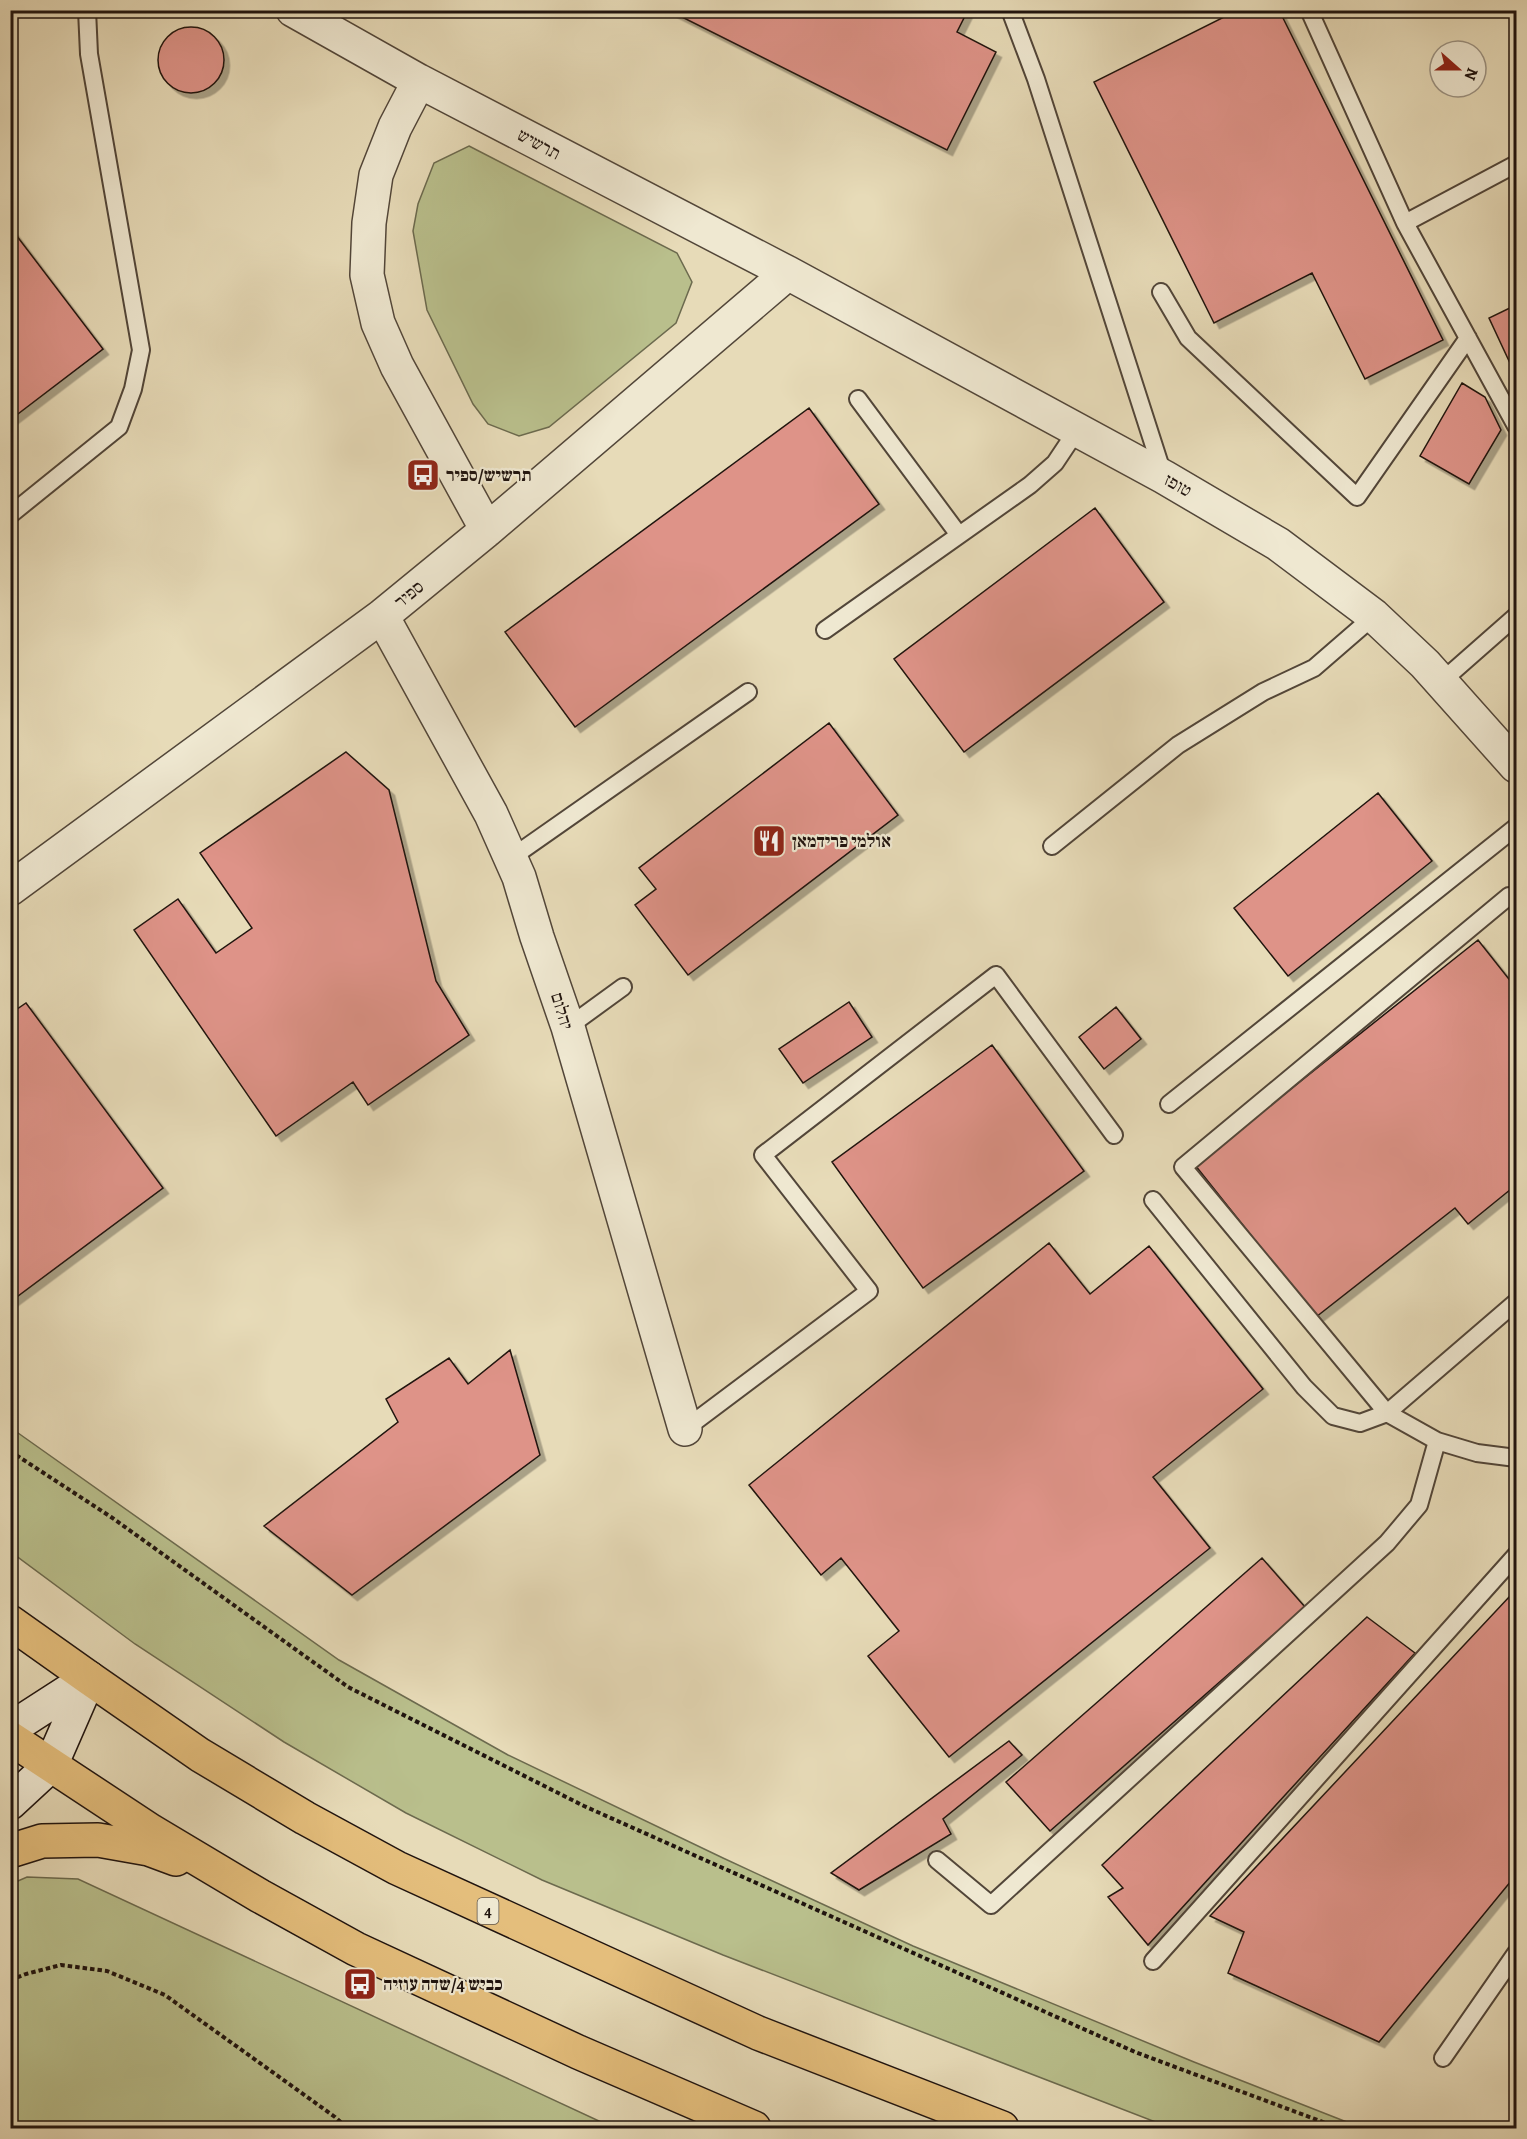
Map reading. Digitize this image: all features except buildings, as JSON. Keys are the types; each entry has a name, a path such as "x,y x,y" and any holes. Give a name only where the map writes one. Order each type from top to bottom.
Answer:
{"highway":[{"name":"4","path":"10,1622 200,1755 305,1818 397,1868 758,2033 1002,2128"},
{"path":"10,1738 151,1831 356,1949 568,2048 754,2128"},
{"path":"10,1851 42,1841 98,1840 149,1849 226,1876"}],"street":[{"name":"תרשיש","path":"293,10 419,81 788,273"},
{"path":"419,81 395,127 376,176 369,223 367,275 378,323 397,366 487,530"},
{"name":"טופז","path":"788,273 1164,477 1278,544 1374,616 1441,682 1516,766"},
{"name":"ספיר","path":"10,889 382,616 487,530 788,273"},
{"name":"יהלום","path":"382,616 491,814 519,877 568,1027 685,1429"},
{"path":"10,1729 89,1678"},
{"path":"10,1803 51,1765 89,1678"}],"lane":[{"path":"10,515 119,427 133,389 141,350 89,54 87,10"},
{"path":"1010,10 1036,79 1164,477"},
{"path":"1309,10 1405,223 1516,426"},
{"path":"1405,223 1516,164"},
{"path":"1161,292 1188,338 1357,497 1468,338"},
{"path":"858,399 959,535"},
{"path":"825,630 1029,485 1055,463 1077,430"},
{"path":"1052,846 1178,745 1263,692 1314,668 1374,616"},
{"path":"1441,682 1516,616"},
{"path":"511,858 748,692"},
{"path":"1169,1104 1516,827"},
{"path":"1509,896 1183,1167 1387,1413 1437,1442 1477,1453 1516,1458"},
{"path":"685,1429 869,1291 763,1155 996,975 1114,1135"},
{"path":"568,1027 623,987"},
{"path":"1153,1200 1304,1387 1333,1416 1360,1423 1387,1413 1516,1302"},
{"path":"937,1860 991,1905 1387,1543 1419,1505 1437,1442"},
{"path":"1153,1961 1516,1556"},
{"path":"1443,2058 1516,1953"}],"path":[{"path":"10,1451 111,1517 348,1687 584,1806 1135,2052 1339,2128"},
{"path":"10,1980 61,1965 107,1971 165,1995 335,2117 347,2128"}],"green space":[{"path":"469,146 677,253 692,282 676,323 549,427 519,436 488,424 473,404 427,310 413,231 418,204 434,163"},
{"path":"11,1428 339,1660 508,1755 913,1946 1194,2062 1362,2128 1171,2128 723,1955 542,1880 406,1813 284,1742 135,1644 11,1552"},
{"path":"27,1877 78,1879 614,2128 11,2128 11,1884"}],"place":[{"name":"תרשיש/ספיר","path":"423,475"},
{"name":"אולמי פרידמאן","path":"769,841"},
{"name":"כביש 4/שדה עוזיה","path":"360,1984"}]}
